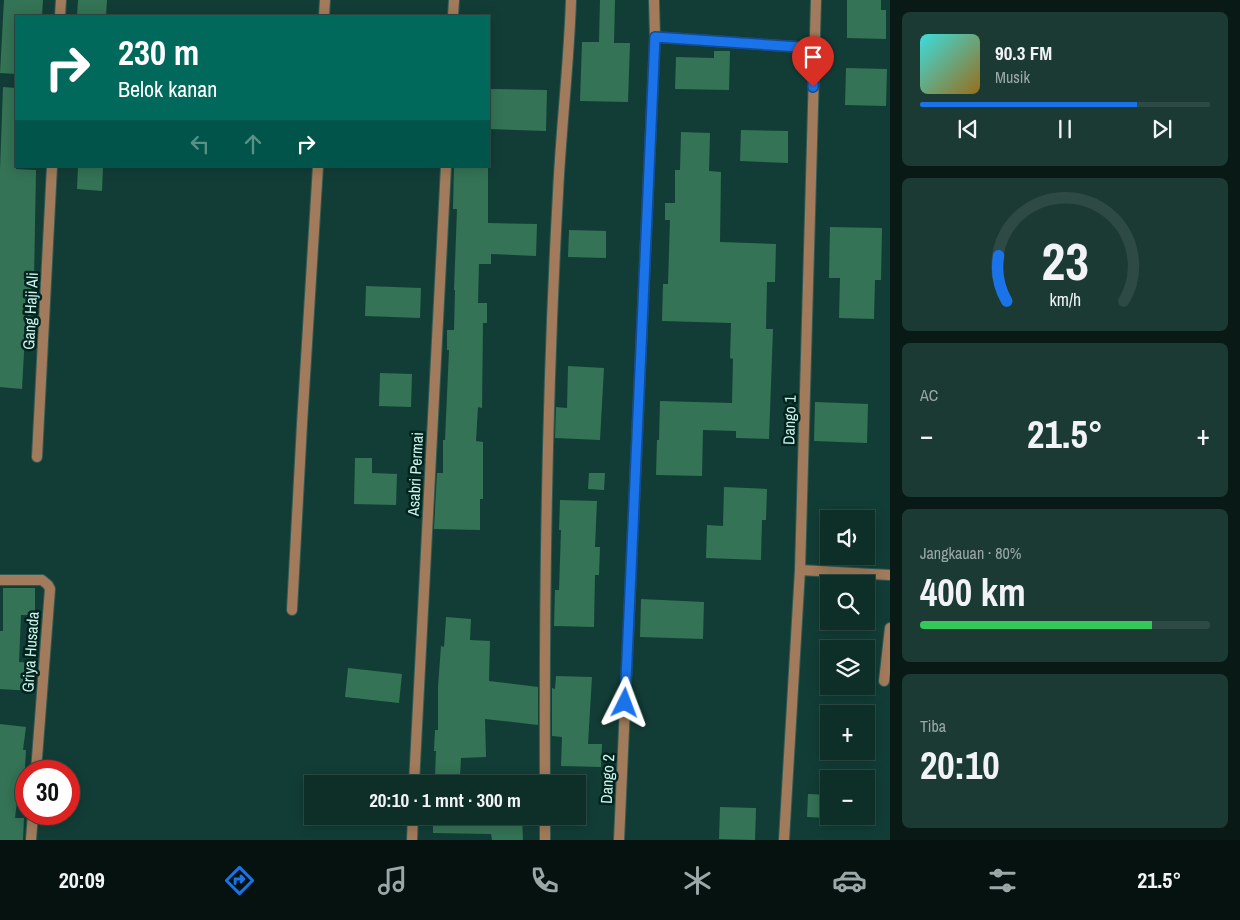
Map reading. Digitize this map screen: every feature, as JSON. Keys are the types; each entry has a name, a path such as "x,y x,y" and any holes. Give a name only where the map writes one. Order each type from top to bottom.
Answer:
{"street":[{"path":"60,15 61,0"},
{"path":"324,15 325,0"},
{"path":"453,15 454,0"},
{"path":"545,775 544,614 550,356 558,192 571,0"},
{"name":"Dango 2","path":"619,840 655,37 654,0"},
{"name":"Dango 1","path":"784,840 800,570 816,0"},
{"path":"655,37 814,48"},
{"name":"Gang Haji Ali","path":"37,456 52,167"},
{"path":"292,610 318,167"},
{"name":"Asabri Permai","path":"414,775 446,167"},
{"path":"800,570 890,576"},
{"name":"Griya Husada","path":"0,580 42,580 46,582 50,589 37,760"},
{"path":"884,681 890,628"},
{"path":"31,840 32,825"},
{"path":"412,840 413,825"},
{"path":"545,825 545,840"}],"building":[{"path":"4,0 43,0 42,15 15,15 15,74 0,73"},
{"path":"78,0 107,0 106,15 77,15"},
{"path":"600,0 615,0 614,43 630,43 628,102 580,101 582,42 599,42"},
{"path":"847,0 881,0 881,10 886,10 886,39 847,38"},
{"path":"714,51 730,51 729,90 675,89 676,57 714,58"},
{"path":"846,68 887,69 886,106 845,105"},
{"path":"3,87 15,88 15,167 16,169 36,170 34,279 32,279 30,334 25,334 22,389 0,387 0,169"},
{"path":"490,89 547,90 546,131 490,129"},
{"path":"741,130 788,131 788,163 740,161"},
{"path":"681,132 710,133 709,171 721,172 720,242 776,244 775,282 767,282 766,329 773,329 769,439 736,438 736,431 703,430 702,476 656,475 660,401 732,403 733,359 730,358 731,323 662,321 663,284 668,284 670,220 665,220 665,203 675,203 675,170 680,170"},
{"path":"78,167 103,167 102,191 77,189"},
{"path":"454,167 488,167 488,223 537,224 536,256 491,254 491,264 479,264 478,303 487,303 487,323 483,323 482,408 478,407 476,441 483,442 483,499 480,499 480,530 434,529 437,473 443,473 443,440 445,440 449,350 447,350 447,330 454,330 457,209 453,209"},
{"path":"830,227 882,228 881,280 875,280 874,319 839,318 840,278 829,278"},
{"path":"569,230 606,231 606,258 568,257"},
{"path":"366,286 421,288 420,318 365,316"},
{"path":"568,366 604,368 600,440 555,438 556,407 567,408"},
{"path":"380,373 412,374 411,407 379,406"},
{"path":"815,402 868,404 867,443 814,441"},
{"path":"355,458 372,458 372,473 397,474 396,505 354,504"},
{"path":"589,473 605,473 604,490 588,489"},
{"path":"724,487 767,489 766,520 762,520 761,560 706,558 707,525 723,526"},
{"path":"560,500 597,501 595,547 600,547 599,575 595,575 594,627 554,626 555,590 559,590"},
{"path":"3,588 35,588 35,615 21,615 19,662 33,663 32,691 0,689 0,631 3,631"},
{"path":"641,599 704,602 703,639 640,637"},
{"path":"446,617 471,619 470,640 490,641 489,681 538,687 538,725 485,719 486,757 461,758 460,775 435,775 436,751 434,751 435,730 438,730 438,687 441,646 444,647"},
{"path":"348,668 402,674 399,703 345,697"},
{"path":"556,676 592,677 588,744 602,744 601,767 561,766 562,737 552,736 552,688 555,689"},
{"path":"0,724 26,727 23,750 26,750 25,760 15,760 15,825 24,825 23,840 0,840"},
{"path":"808,794 820,795 820,818 807,817"},
{"path":"720,807 756,808 755,840 719,839"},
{"path":"433,825 522,825 523,840 492,840 491,834 433,833"}],"route":[{"path":"625,703 655,37 814,48 813,87"}]}
